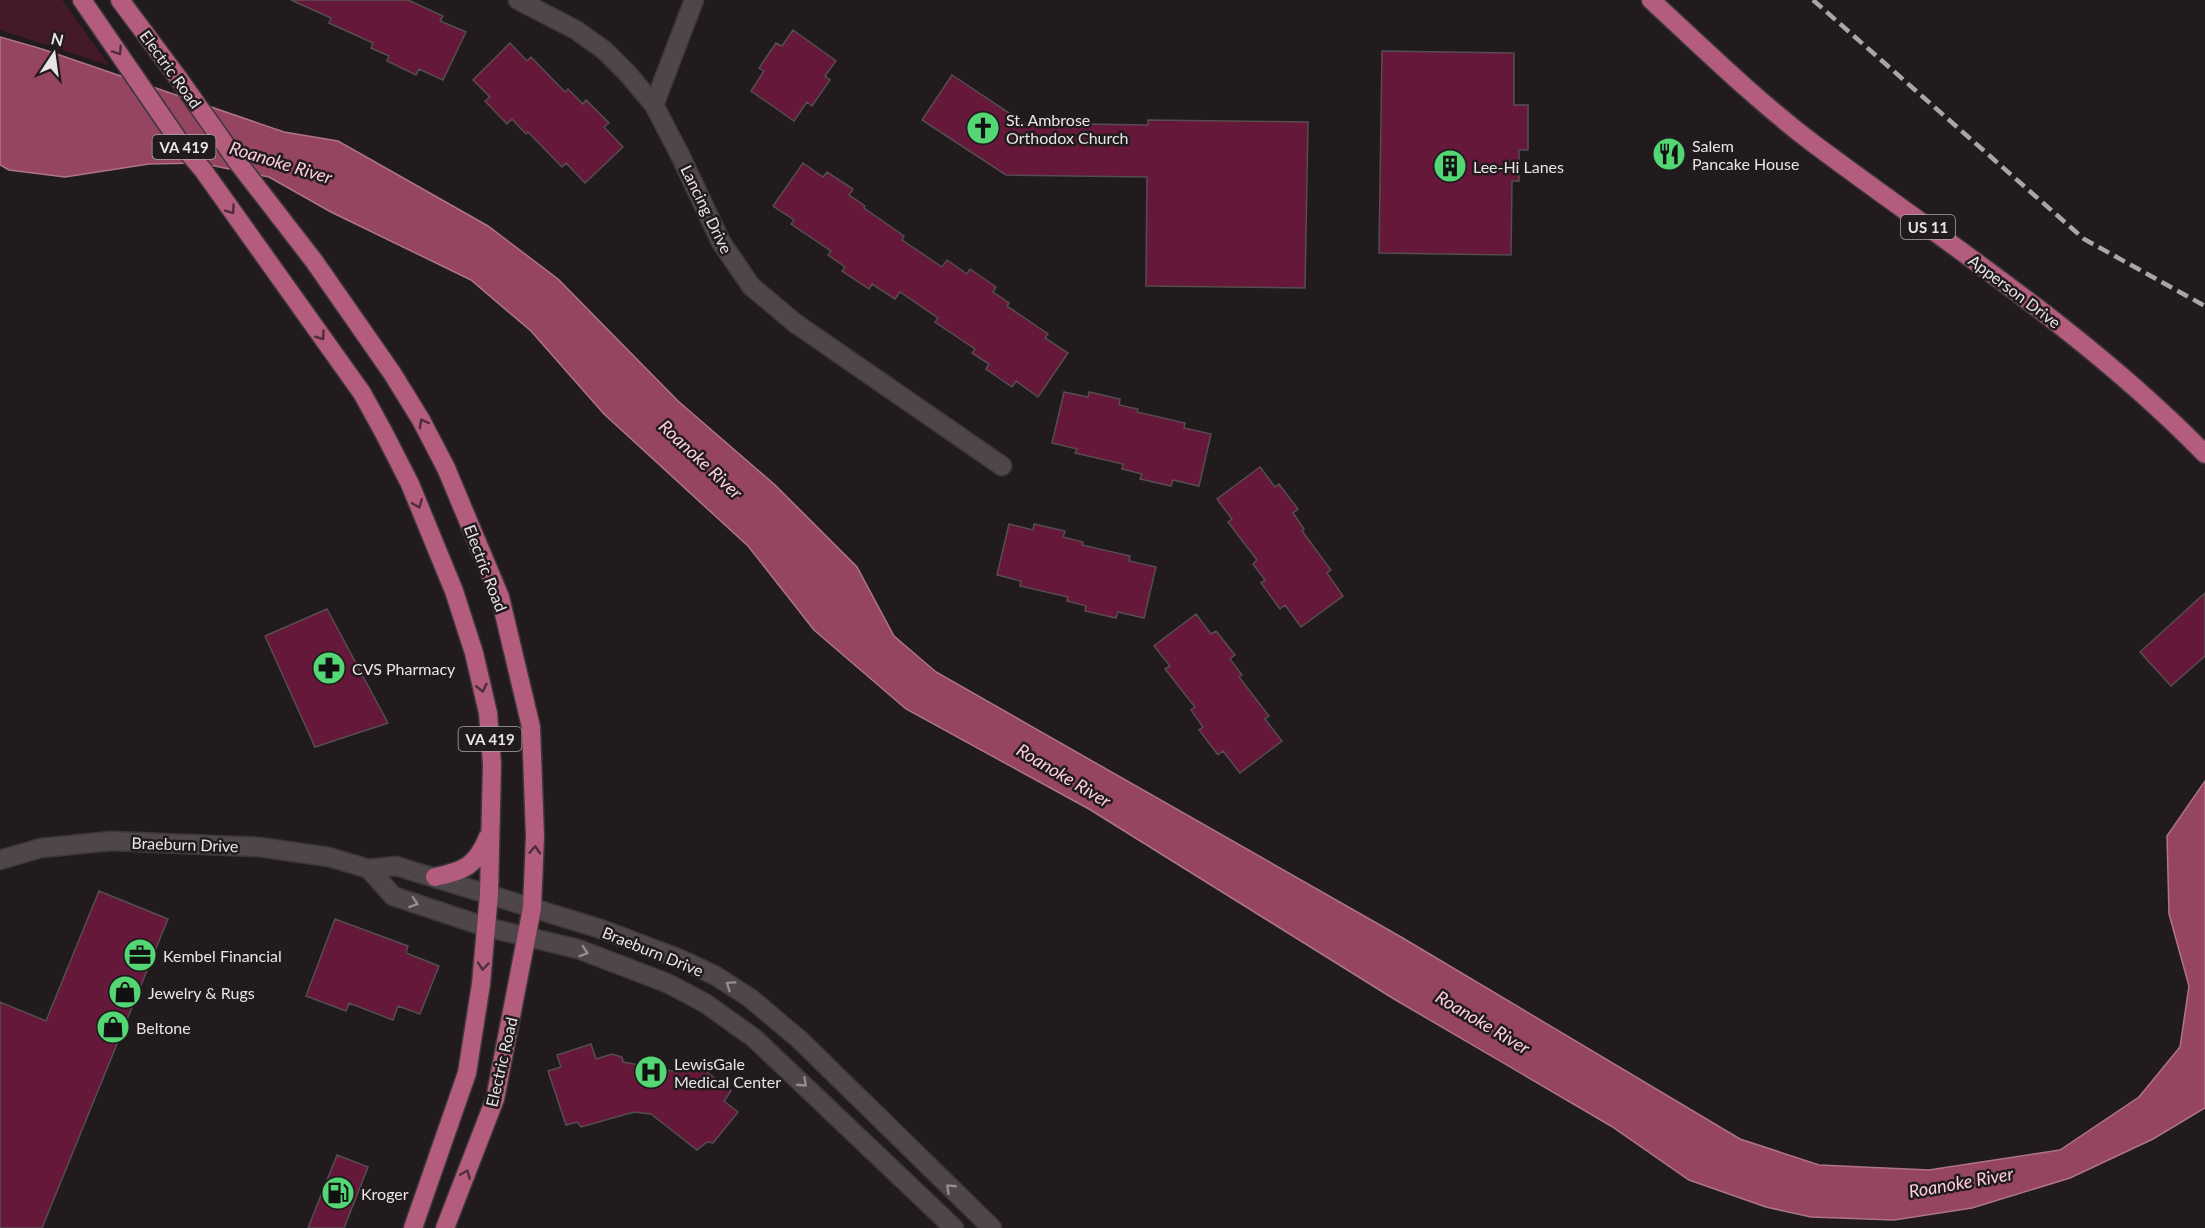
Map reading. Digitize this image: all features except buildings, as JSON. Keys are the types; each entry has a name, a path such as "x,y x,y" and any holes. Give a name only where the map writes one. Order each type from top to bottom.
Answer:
{"main road":[{"name":"Electric Road","path":"120,0 180,79 239,164 314,261 392,373 421,420 446,468 500,597 531,727 536,836 532,908 495,1099 445,1228"},
{"name":"Apperson Drive","path":"1651,0 1763,104 2037,306 2108,363 2176,424 2205,454"},
{"name":"Electric Road","path":"83,1 181,144 203,170 362,393 410,484 453,591 474,653 488,713 492,764 489,894 481,984 467,1072 452,1122 413,1228"},
{"path":"435,877 454,873 474,862 482,852 490,833"}],"street":[{"name":"Lancing Drive","path":"518,0 576,30 604,50 654,105 680,154 721,242 751,286 795,323 1002,466"},
{"path":"654,105 694,0"},
{"name":"Braeburn Drive","path":"0,860 41,848 111,841 259,847 329,857 369,869 396,866 602,929 680,959 716,976 756,1004 800,1041 992,1228"},
{"name":"Braeburn Drive","path":"369,869 393,896 486,927 578,949 667,983 705,1003 741,1027 954,1228"},
{"path":"741,1027 756,1004"},
{"path":"908,1183 928,1167"}],"shaded area":[{"path":"0,0 62,0 109,65 0,30"}],"water":[{"name":"Roanoke River","path":"0,37 42,49 284,132 338,141 488,226 558,279 678,401 775,485 857,567 894,636 936,672 1401,937 1740,1139 1819,1165 1929,1170 2060,1150 2139,1097 2180,1047 2189,986 2169,914 2167,836 2205,781 2205,1108 2153,1139 2070,1178 1972,1208 1894,1220 1811,1217 1766,1207 1689,1180 1611,1126 1394,999 1089,809 906,709 814,630 748,546 604,414 531,331 471,280 331,212 269,177 200,163 149,164 65,177 9,170 0,165"}],"railway":[{"path":"1813,0 2084,239 2205,306"}],"place":[{"name":"St. Ambrose Orthodox Church","path":"983,128"},
{"name":"Salem Pancake House","path":"1669,154"},
{"name":"Lee-Hi Lanes","path":"1450,166"},
{"name":"CVS Pharmacy","path":"329,668"},
{"name":"Kembel Financial","path":"140,955"},
{"name":"Jewelry & Rugs","path":"125,992"},
{"name":"Beltone","path":"113,1027"},
{"name":"LewisGale Medical Center","path":"651,1072"},
{"name":"Kroger","path":"338,1193"}]}
